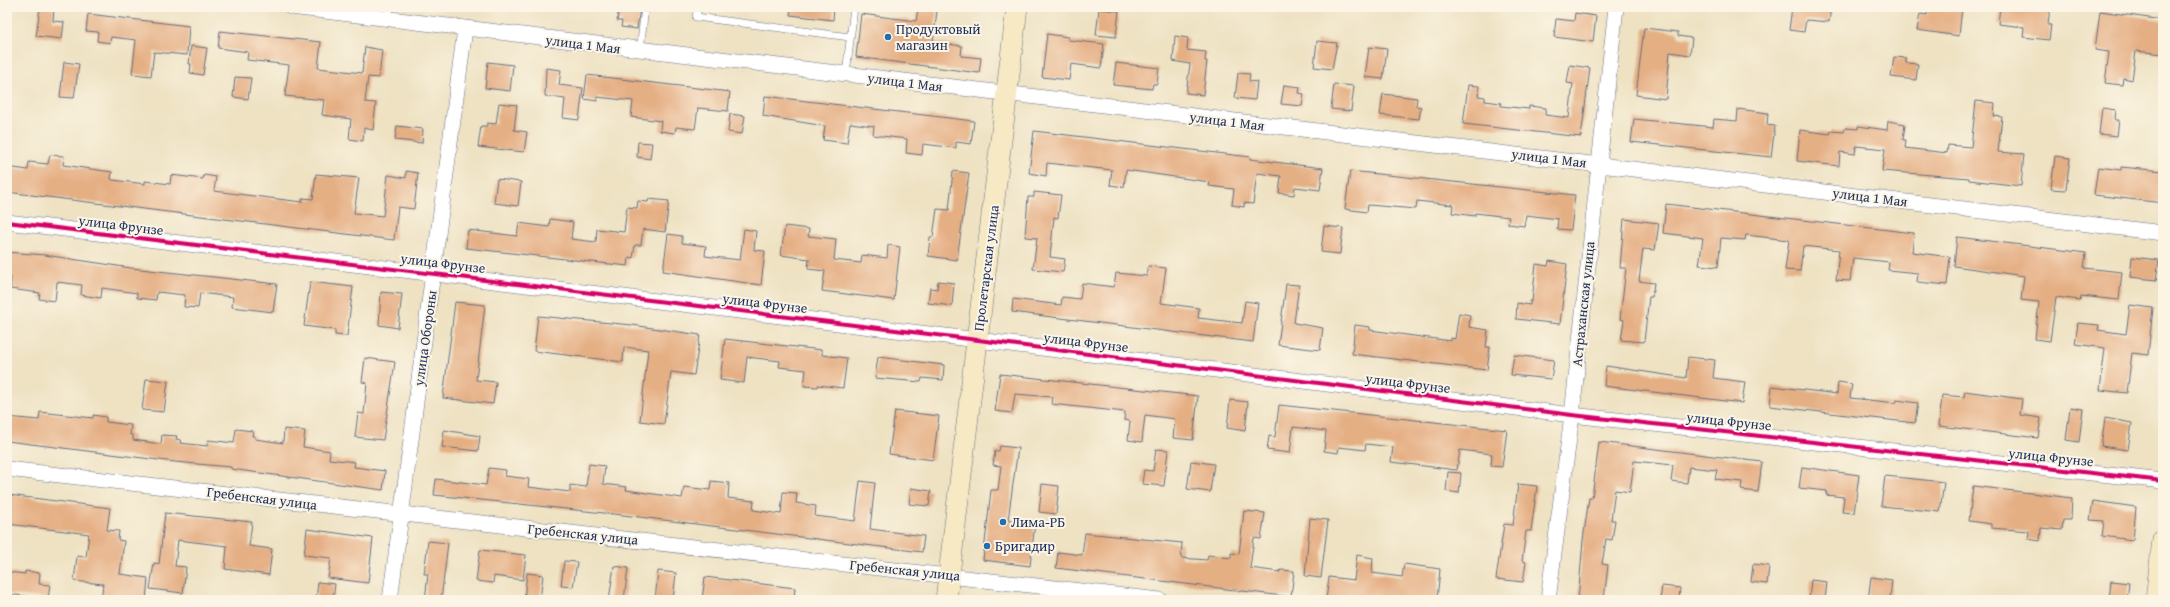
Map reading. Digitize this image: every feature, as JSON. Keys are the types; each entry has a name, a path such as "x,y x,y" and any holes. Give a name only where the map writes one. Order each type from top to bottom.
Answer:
{"main road":[{"name":"Пролетарская улица","path":"946,600 1017,7"},
{"path":"2156,600 2163,539"}],"street":[{"name":"улица 1 Мая","path":"295,7 389,13 465,29 2163,233"},
{"name":"Астраханская улица","path":"1548,600 1572,415 1597,164 1616,7"},
{"name":"улица Обороны","path":"390,600 465,29"},
{"name":"улица Фрунзе","path":"7,222 978,340 1572,415 2163,481"},
{"name":"Гребенская улица","path":"7,469 1160,600"}],"lane":[{"path":"640,50 645,7"},
{"path":"698,7 696,17 850,37"},
{"path":"846,74 854,7"}],"building":[{"path":"40,7 54,9 53,21 64,22 62,39 36,36"},
{"path":"619,7 640,7 637,29 621,27 622,21 617,21"},
{"path":"791,7 834,7 833,20 790,15"},
{"path":"1792,7 1831,7 1829,22 1806,20 1804,32 1789,30"},
{"path":"1928,7 1962,7 1959,36 1917,30 1920,14 1927,15"},
{"path":"2000,7 2050,7 2048,25 2051,25 2049,40 2023,37 2024,27 1998,24"},
{"path":"918,9 937,11 933,42 962,46 961,56 981,58 979,73 856,57 861,14 916,21"},
{"path":"1099,9 1119,11 1116,37 1096,35"},
{"path":"2100,11 2163,20 2163,54 2136,51 2132,80 2123,78 2122,85 2105,83 2109,52 2095,50"},
{"path":"1575,13 1596,16 1593,42 1554,37 1556,19 1574,21"},
{"path":"88,14 189,26 187,55 154,52 151,76 132,74 136,40 111,37 110,43 97,41 98,32 86,31"},
{"path":"1644,28 1678,32 1678,36 1692,38 1690,55 1670,52 1666,99 1636,95"},
{"path":"220,31 321,42 318,68 362,73 365,47 382,50 379,78 368,77 365,102 376,103 373,130 364,128 363,141 349,139 351,119 322,115 324,100 285,96 289,65 247,60 248,52 218,48"},
{"path":"1047,34 1068,37 1068,40 1104,44 1101,68 1071,64 1069,80 1042,77"},
{"path":"1175,36 1188,38 1187,50 1206,52 1205,61 1207,61 1203,95 1186,93 1190,64 1173,61"},
{"path":"1317,41 1337,43 1332,69 1314,67"},
{"path":"191,46 207,48 203,75 190,73 191,64 189,64"},
{"path":"1369,47 1387,49 1383,79 1365,77"},
{"path":"1894,57 1906,58 1906,63 1918,64 1916,80 1891,77"},
{"path":"64,62 79,64 74,98 60,97"},
{"path":"488,62 513,65 510,91 485,88"},
{"path":"1116,63 1159,68 1157,84 1153,84 1152,89 1113,85"},
{"path":"1570,65 1590,68 1581,137 1463,124 1468,85 1479,86 1478,96 1485,97 1485,101 1501,103 1501,106 1529,109 1529,106 1546,108 1545,115 1569,118 1573,84 1567,83"},
{"path":"546,68 561,70 559,85 583,88 579,120 563,118 565,99 545,96"},
{"path":"1238,73 1250,74 1249,81 1257,82 1255,100 1235,98"},
{"path":"587,75 730,92 728,111 698,108 695,129 676,127 675,133 660,131 661,121 631,117 633,101 597,97 597,101 584,99"},
{"path":"235,77 251,78 248,99 233,97"},
{"path":"1334,84 1354,86 1351,111 1331,109"},
{"path":"1284,85 1300,87 1299,93 1304,94 1302,106 1281,104"},
{"path":"1383,94 1417,98 1416,106 1421,107 1419,119 1380,115"},
{"path":"765,96 974,121 971,144 956,142 956,148 923,144 922,155 906,153 907,139 873,135 874,126 850,123 847,143 823,140 825,126 763,116"},
{"path":"1976,101 1995,103 1994,116 2002,117 1998,152 2024,154 2021,186 1969,180 1969,178 1882,171 1885,149 1856,146 1855,154 1840,152 1839,166 1797,161 1800,130 1830,134 1831,131 1844,132 1845,128 1858,129 1858,126 1887,130 1888,121 1905,124 1903,140 1906,140 1905,148 1947,153 1948,145 1971,147"},
{"path":"499,103 517,105 514,130 527,132 524,152 478,147 481,126 487,126 487,123 496,124"},
{"path":"2102,108 2116,110 2115,120 2119,120 2117,136 2099,134"},
{"path":"1738,109 1768,113 1767,125 1775,126 1771,157 1631,142 1634,119 1713,127 1714,119 1737,121"},
{"path":"730,114 745,116 742,134 728,132"},
{"path":"397,126 423,129 422,143 395,140"},
{"path":"1034,131 1250,157 1250,159 1323,168 1320,190 1295,187 1294,195 1279,193 1281,176 1257,173 1253,204 1244,203 1244,207 1232,205 1234,189 1209,186 1210,182 1126,170 1124,187 1110,185 1112,170 1047,163 1046,176 1029,173"},
{"path":"638,142 652,143 650,159 637,157"},
{"path":"50,155 64,156 63,165 112,172 111,179 113,180 145,184 145,181 170,184 171,175 203,179 204,175 216,177 214,191 302,202 303,198 313,199 316,174 359,178 354,213 383,216 388,175 406,178 406,171 418,173 414,209 398,207 394,240 7,192 7,167 28,170 29,162 48,164"},
{"path":"2055,156 2070,158 2066,190 2051,189"},
{"path":"2098,167 2121,170 2121,167 2163,171 2163,203 2094,195"},
{"path":"953,171 969,173 957,260 928,256 930,237 933,237 937,209 949,210"},
{"path":"1350,171 1575,195 1571,230 1557,229 1558,219 1526,215 1524,226 1508,224 1509,217 1475,213 1475,216 1452,213 1453,205 1417,201 1416,209 1368,205 1367,212 1345,209"},
{"path":"497,179 521,182 518,206 494,203"},
{"path":"1034,192 1061,195 1058,218 1054,217 1050,257 1065,259 1063,272 1033,269 1037,238 1025,237 1028,197 1034,197"},
{"path":"649,199 669,201 665,232 643,229 641,245 635,245 633,258 629,257 628,266 466,248 468,230 517,236 519,223 549,227 550,219 573,222 571,239 596,242 597,229 624,232 627,207 637,208 638,201 648,202"},
{"path":"1666,204 1914,233 1912,252 1950,257 1947,285 1917,282 1918,273 1888,270 1889,262 1853,258 1850,281 1836,280 1839,250 1803,246 1800,271 1785,270 1789,240 1746,235 1745,240 1721,238 1718,267 1699,265 1703,238 1663,233"},
{"path":"1624,219 1659,223 1655,250 1643,249 1639,281 1654,283 1652,297 1649,297 1644,342 1621,340 1624,320 1620,319 1626,268 1620,268"},
{"path":"785,226 809,229 808,236 836,239 834,260 861,263 862,255 887,258 888,245 900,247 894,300 822,291 825,271 808,269 809,259 781,255"},
{"path":"1324,226 1343,228 1340,254 1321,252"},
{"path":"744,229 756,231 754,250 765,251 761,285 663,271 668,234 682,236 682,243 706,246 705,256 740,260"},
{"path":"1957,237 2086,253 2084,268 2122,272 2119,300 2081,296 2080,300 2056,297 2050,341 2035,339 2039,302 2021,300 2024,276 1954,266"},
{"path":"7,252 45,255 131,268 277,284 273,312 232,307 233,297 200,293 198,308 184,307 185,295 157,292 156,300 137,298 137,293 102,288 101,298 81,295 82,285 57,282 55,301 39,299 40,293 10,289 11,277 7,277"},
{"path":"2132,257 2159,260 2156,280 2130,277"},
{"path":"1549,261 1567,264 1560,324 1516,319 1517,303 1530,305 1530,301 1532,301 1536,264 1548,266"},
{"path":"1148,266 1166,268 1161,303 1199,308 1198,318 1242,323 1245,301 1258,303 1253,342 1012,312 1013,299 1061,305 1062,297 1080,299 1082,283 1114,287 1116,273 1147,276"},
{"path":"938,281 954,283 952,306 928,303 930,288 937,289"},
{"path":"310,282 353,287 347,336 335,335 335,330 304,326"},
{"path":"1286,284 1299,285 1294,323 1323,328 1320,350 1278,345"},
{"path":"381,292 402,294 398,328 379,325"},
{"path":"455,302 485,305 476,380 496,382 493,404 443,398"},
{"path":"2130,305 2153,308 2148,355 2132,353 2127,393 2100,390 2105,348 2075,344 2078,323 2099,325 2098,330 2126,334"},
{"path":"1459,313 1470,315 1469,327 1488,330 1486,347 1490,347 1487,370 1352,354 1355,325 1370,327 1370,330 1451,341 1451,338 1455,339"},
{"path":"538,316 632,325 700,335 694,375 671,372 664,424 640,421 648,350 624,347 623,362 534,351"},
{"path":"725,339 822,350 822,355 847,358 843,388 818,385 818,387 804,386 806,370 779,367 780,361 747,357 744,383 720,380"},
{"path":"1514,355 1554,360 1551,379 1511,375"},
{"path":"878,357 944,365 943,380 922,378 921,382 875,378"},
{"path":"1688,357 1715,360 1713,378 1745,382 1742,403 1604,386 1606,366 1686,378"},
{"path":"365,358 395,362 383,440 355,437 358,413 364,414 367,383 362,382"},
{"path":"1000,374 1198,396 1193,440 1173,438 1175,419 1145,415 1142,442 1128,440 1130,421 1124,420 1125,412 1051,404 1052,397 1015,394 1012,413 995,411"},
{"path":"146,379 168,381 164,412 142,410"},
{"path":"1838,382 1852,384 1850,398 1896,403 1897,400 1918,403 1915,423 1770,406 1772,386 1837,394"},
{"path":"1965,391 2022,399 2020,415 2041,418 2038,438 1939,426 1942,395 1964,397"},
{"path":"1230,400 1248,402 1245,431 1227,428"},
{"path":"1279,405 1507,430 1502,467 1491,466 1492,454 1460,450 1457,470 1391,462 1393,447 1366,444 1365,450 1339,447 1338,453 1324,451 1326,431 1293,427 1290,453 1267,450 1269,436 1275,437"},
{"path":"2070,407 2083,409 2079,442 2066,440"},
{"path":"895,411 939,416 933,460 889,454"},
{"path":"40,412 93,418 93,415 106,417 106,422 131,425 130,435 133,435 133,440 161,444 162,435 177,436 176,439 181,440 180,443 207,446 208,440 234,443 236,429 253,431 252,436 255,436 255,439 283,443 284,429 305,431 303,447 330,451 329,459 355,462 354,467 385,471 383,490 231,469 231,467 175,462 7,441 7,417 39,420"},
{"path":"2105,418 2132,423 2128,450 2101,446"},
{"path":"444,430 480,436 478,451 442,447"},
{"path":"1599,442 1762,462 1758,492 1741,490 1742,482 1715,479 1717,470 1689,467 1687,483 1671,481 1673,465 1634,461 1630,492 1615,490 1611,520 1615,520 1612,540 1606,539 1602,564 1608,565 1604,600 1578,600 1583,540 1589,498 1592,498"},
{"path":"1000,446 1018,448 1008,520 1035,523 1030,566 983,560 991,490 998,490 1001,466 993,465 995,451 999,451"},
{"path":"1156,449 1168,450 1164,486 1142,484 1144,470 1153,471"},
{"path":"1191,461 1214,464 1210,492 1187,489"},
{"path":"589,464 605,466 603,484 627,487 626,490 682,498 684,487 710,490 711,481 729,483 728,498 754,501 753,510 781,514 783,492 797,493 796,503 816,506 815,516 855,521 860,481 875,483 870,529 924,536 922,552 623,515 434,495 436,479 486,485 489,468 506,470 505,476 529,479 528,487 570,492 570,485 586,487"},
{"path":"1802,467 1859,475 1854,513 1842,512 1844,497 1826,495 1827,491 1799,488"},
{"path":"1448,472 1461,473 1459,493 1446,491"},
{"path":"1885,476 1944,482 1940,512 1881,506"},
{"path":"1042,484 1059,486 1056,514 1039,512"},
{"path":"1518,484 1537,486 1531,531 1526,531 1522,561 1526,562 1523,582 1496,579 1504,524 1513,525"},
{"path":"1973,486 2072,498 2071,520 2063,520 2062,530 2041,528 2040,541 2028,539 2029,531 1991,528 1991,524 1969,521"},
{"path":"911,488 931,491 929,506 909,504"},
{"path":"9,495 110,508 107,530 119,531 118,540 124,541 120,574 148,578 146,600 101,600 103,584 74,581 77,556 86,557 89,534 7,524"},
{"path":"2093,501 2136,507 2133,540 2102,536 2104,521 2090,520"},
{"path":"1244,511 1265,513 1261,539 1254,538 1250,568 1280,572 1280,570 1294,571 1291,597 1056,568 1058,552 1082,555 1085,533 1182,543 1181,558 1207,560 1208,555 1231,558 1231,553 1239,554"},
{"path":"165,513 252,522 249,546 272,549 269,575 225,569 227,546 178,540 175,566 186,567 183,593 150,589 154,563 159,564"},
{"path":"1310,518 1328,520 1321,578 1305,576"},
{"path":"307,529 373,538 368,583 328,578 331,558 304,555"},
{"path":"428,541 448,543 441,600 425,600 428,574 424,574"},
{"path":"480,550 526,555 523,580 494,576 493,583 476,581"},
{"path":"1357,555 1373,558 1372,573 1402,577 1404,564 1440,569 1437,600 1326,600 1329,577 1354,580"},
{"path":"564,561 577,562 573,587 561,586"},
{"path":"1753,564 1769,566 1767,584 1751,582"},
{"path":"614,566 628,568 624,600 609,600"},
{"path":"25,571 40,573 39,584 50,585 48,599 7,594 7,572 25,574"},
{"path":"658,571 676,573 673,600 655,600"},
{"path":"527,573 543,575 540,600 524,600"},
{"path":"705,577 795,588 794,600 702,600"},
{"path":"1871,577 1892,580 1890,600 1868,600"},
{"path":"1811,580 1827,582 1825,600 1809,600"},
{"path":"2111,581 2129,583 2127,600 2109,600"},
{"path":"318,582 335,584 333,600 316,600"},
{"path":"1662,586 1680,588 1679,600 1660,600"}],"cycle path":[{"path":"7,222 978,340 1572,415 2163,481"}],"place":[{"name":"Продуктовый магазин","path":"888,37"},
{"name":"Лима-РБ","path":"1003,522"},
{"name":"Бригадир","path":"987,546"}]}
